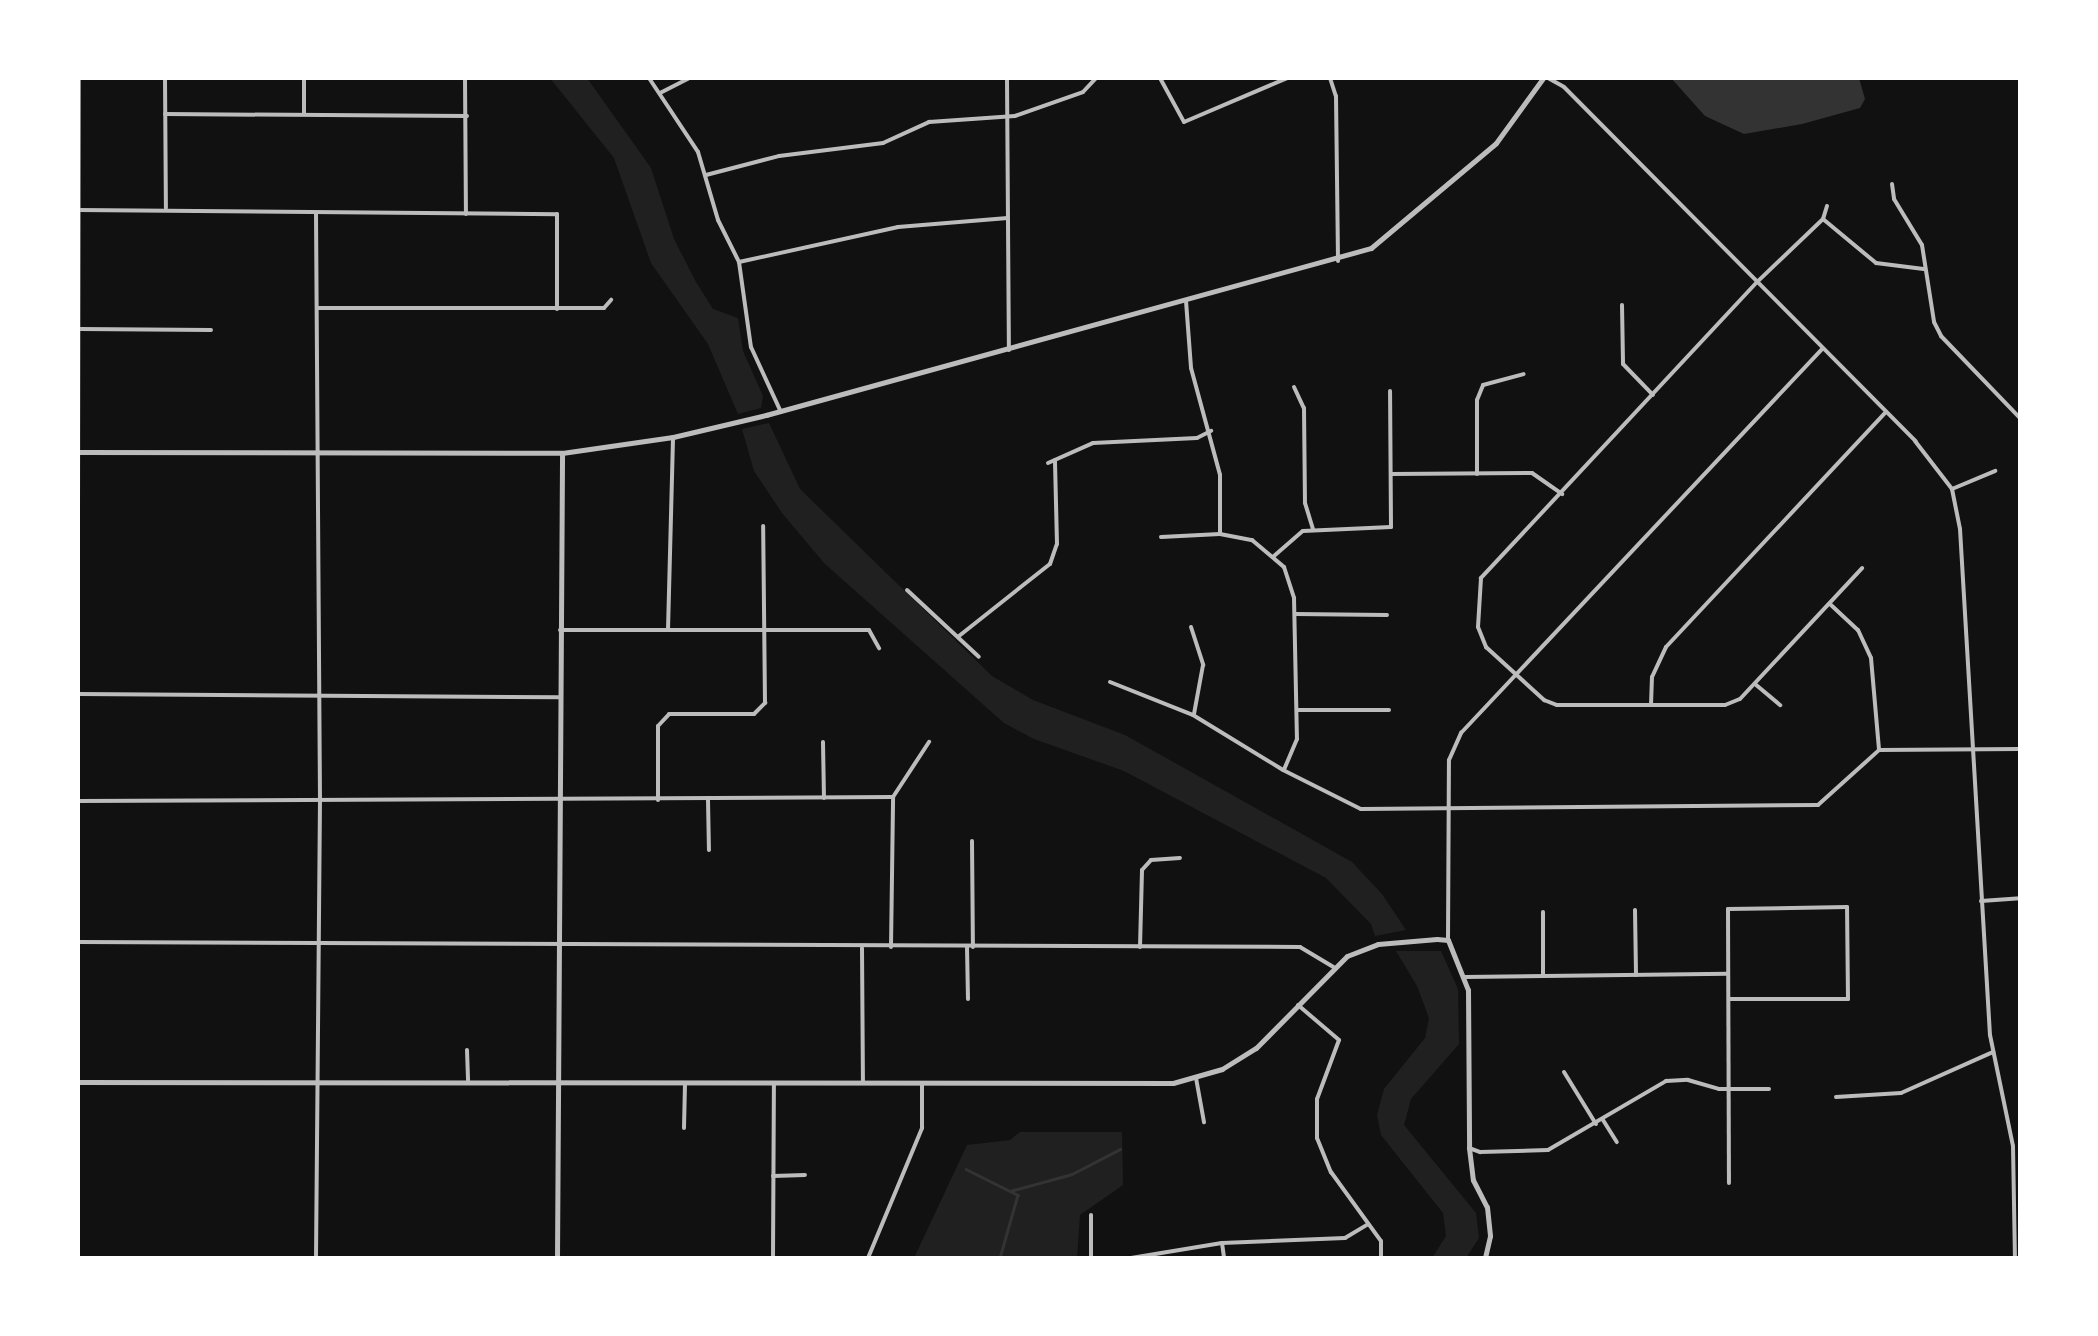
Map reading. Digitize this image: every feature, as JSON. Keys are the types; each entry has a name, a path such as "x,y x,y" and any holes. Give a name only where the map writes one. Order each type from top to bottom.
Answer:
{"street":[{"path":"78,518 79,78"},
{"path":"166,78 166,208"},
{"path":"304,78 304,113"},
{"path":"464,78 466,214"},
{"path":"649,78 690,137 706,175 718,220 739,262 750,347 780,410"},
{"path":"660,92 688,78"},
{"path":"1007,78 1010,350"},
{"path":"706,175 779,156 883,142 929,122 1007,118 1083,92 1096,78"},
{"path":"1160,78 1184,122 1287,78"},
{"path":"1330,78 1336,96 1338,261"},
{"path":"78,452 562,453 673,437 780,410 1338,261 1371,248 1496,143 1545,78 1564,87 1758,282 1935,462 1952,488 1960,529 1970,748 1993,1052 2013,1146 2015,1258"},
{"path":"166,114 467,116"},
{"path":"1892,184 1894,199 1918,235 1941,336 2020,418"},
{"path":"1827,206 1823,219 1758,282 1482,578 1477,588 1478,627 1486,647 1512,673 1557,705 1725,705 1740,699 1862,568"},
{"path":"78,210 557,214 557,309"},
{"path":"316,214 320,454 316,1258"},
{"path":"739,262 898,228 1008,218"},
{"path":"1823,219 1876,263 1924,269"},
{"path":"318,308 604,308 611,300"},
{"path":"1186,302 1191,368 1220,475 1220,534"},
{"path":"1622,305 1623,364 1654,395"},
{"path":"80,329 212,330"},
{"path":"1485,1258 1490,1236 1486,1207 1473,1180 1469,1148 1470,1002 1464,976 1452,958 1448,940 1449,760 1460,733 1512,673 1822,348"},
{"path":"1477,474 1477,400 1483,385 1524,374"},
{"path":"1294,386 1304,408 1305,503 1313,530"},
{"path":"1274,556 1303,531 1392,527 1390,390"},
{"path":"1652,705 1652,677 1666,647 1886,412"},
{"path":"1048,463 1093,443 1197,438 1211,432"},
{"path":"668,630 673,437"},
{"path":"557,1258 562,453"},
{"path":"959,636 1050,564 1057,544 1055,460"},
{"path":"1952,488 1995,471"},
{"path":"1391,474 1532,473 1562,494"},
{"path":"78,526 78,655"},
{"path":"658,800 658,726 669,714 754,714 765,704 763,526"},
{"path":"1161,537 1220,534 1252,540 1274,556 1291,586 1297,740 1283,770"},
{"path":"907,590 980,657"},
{"path":"1830,604 1858,630 1871,658 1879,750"},
{"path":"1294,614 1387,615"},
{"path":"1191,627 1203,665 1194,715"},
{"path":"560,630 869,630 879,648"},
{"path":"1110,682 1194,715 1283,770 1361,809 1818,805 1879,750 2020,749"},
{"path":"1754,684 1780,706"},
{"path":"78,694 560,697"},
{"path":"1296,710 1389,710"},
{"path":"823,742 824,798"},
{"path":"892,947 893,797 929,742"},
{"path":"78,801 893,797"},
{"path":"708,800 709,850"},
{"path":"968,999 972,841"},
{"path":"1140,946 1142,870 1151,860 1180,858"},
{"path":"1981,901 2020,898"},
{"path":"1729,1000 1848,999 1847,907 1728,910 1729,1183"},
{"path":"1635,910 1636,975"},
{"path":"1543,912 1543,976"},
{"path":"78,1082 1150,1084 1196,1078 1231,1065 1256,1048 1334,967 1378,944 1404,939 1448,940"},
{"path":"78,942 1300,947 1334,967"},
{"path":"862,946 863,1083"},
{"path":"1464,976 1728,974"},
{"path":"1298,1005 1340,1040 1317,1099 1317,1138 1331,1172 1381,1242 1381,1258"},
{"path":"468,1050 468,1082"},
{"path":"1836,1097 1901,1093 1993,1052"},
{"path":"1564,1072 1596,1124"},
{"path":"1196,1078 1204,1122"},
{"path":"1469,1148 1480,1152 1548,1150 1666,1081 1728,1089 1769,1089"},
{"path":"684,1128 685,1082"},
{"path":"773,1258 774,1083"},
{"path":"868,1258 922,1128 922,1083"},
{"path":"1604,1120 1617,1142"},
{"path":"773,1176 805,1175"},
{"path":"1091,1215 1091,1258"},
{"path":"1131,1258 1222,1243 1345,1238 1368,1224"},
{"path":"1222,1243 1224,1258"}],"shaded area":[{"path":"550,78 587,78 651,168 674,239 696,282 713,309 738,318 743,351 763,396 761,408 738,414 708,344 651,263 614,158"},
{"path":"1671,78 1859,78 1865,99 1860,108 1744,134 1705,116"},
{"path":"769,423 800,489 992,676 1033,700 1125,735 1352,862 1382,894 1406,930 1375,936 1371,924 1326,878 1124,771 1034,739 1004,723 824,563 782,513 754,471 742,429"},
{"path":"1396,951 1441,951 1458,989 1459,1044 1411,1099 1404,1125 1476,1213 1479,1238 1466,1258 1432,1258 1446,1236 1443,1213 1381,1135 1377,1115 1384,1089 1425,1038 1429,1018 1417,986"},
{"path":"1020,1132 1122,1132 1123,1185 1080,1215 1077,1258 914,1258 967,1145 1010,1140"}],"waterway":[{"path":"1010,1191 1072,1174 1120,1149"},
{"path":"966,1169 1018,1195 1000,1258"}]}
